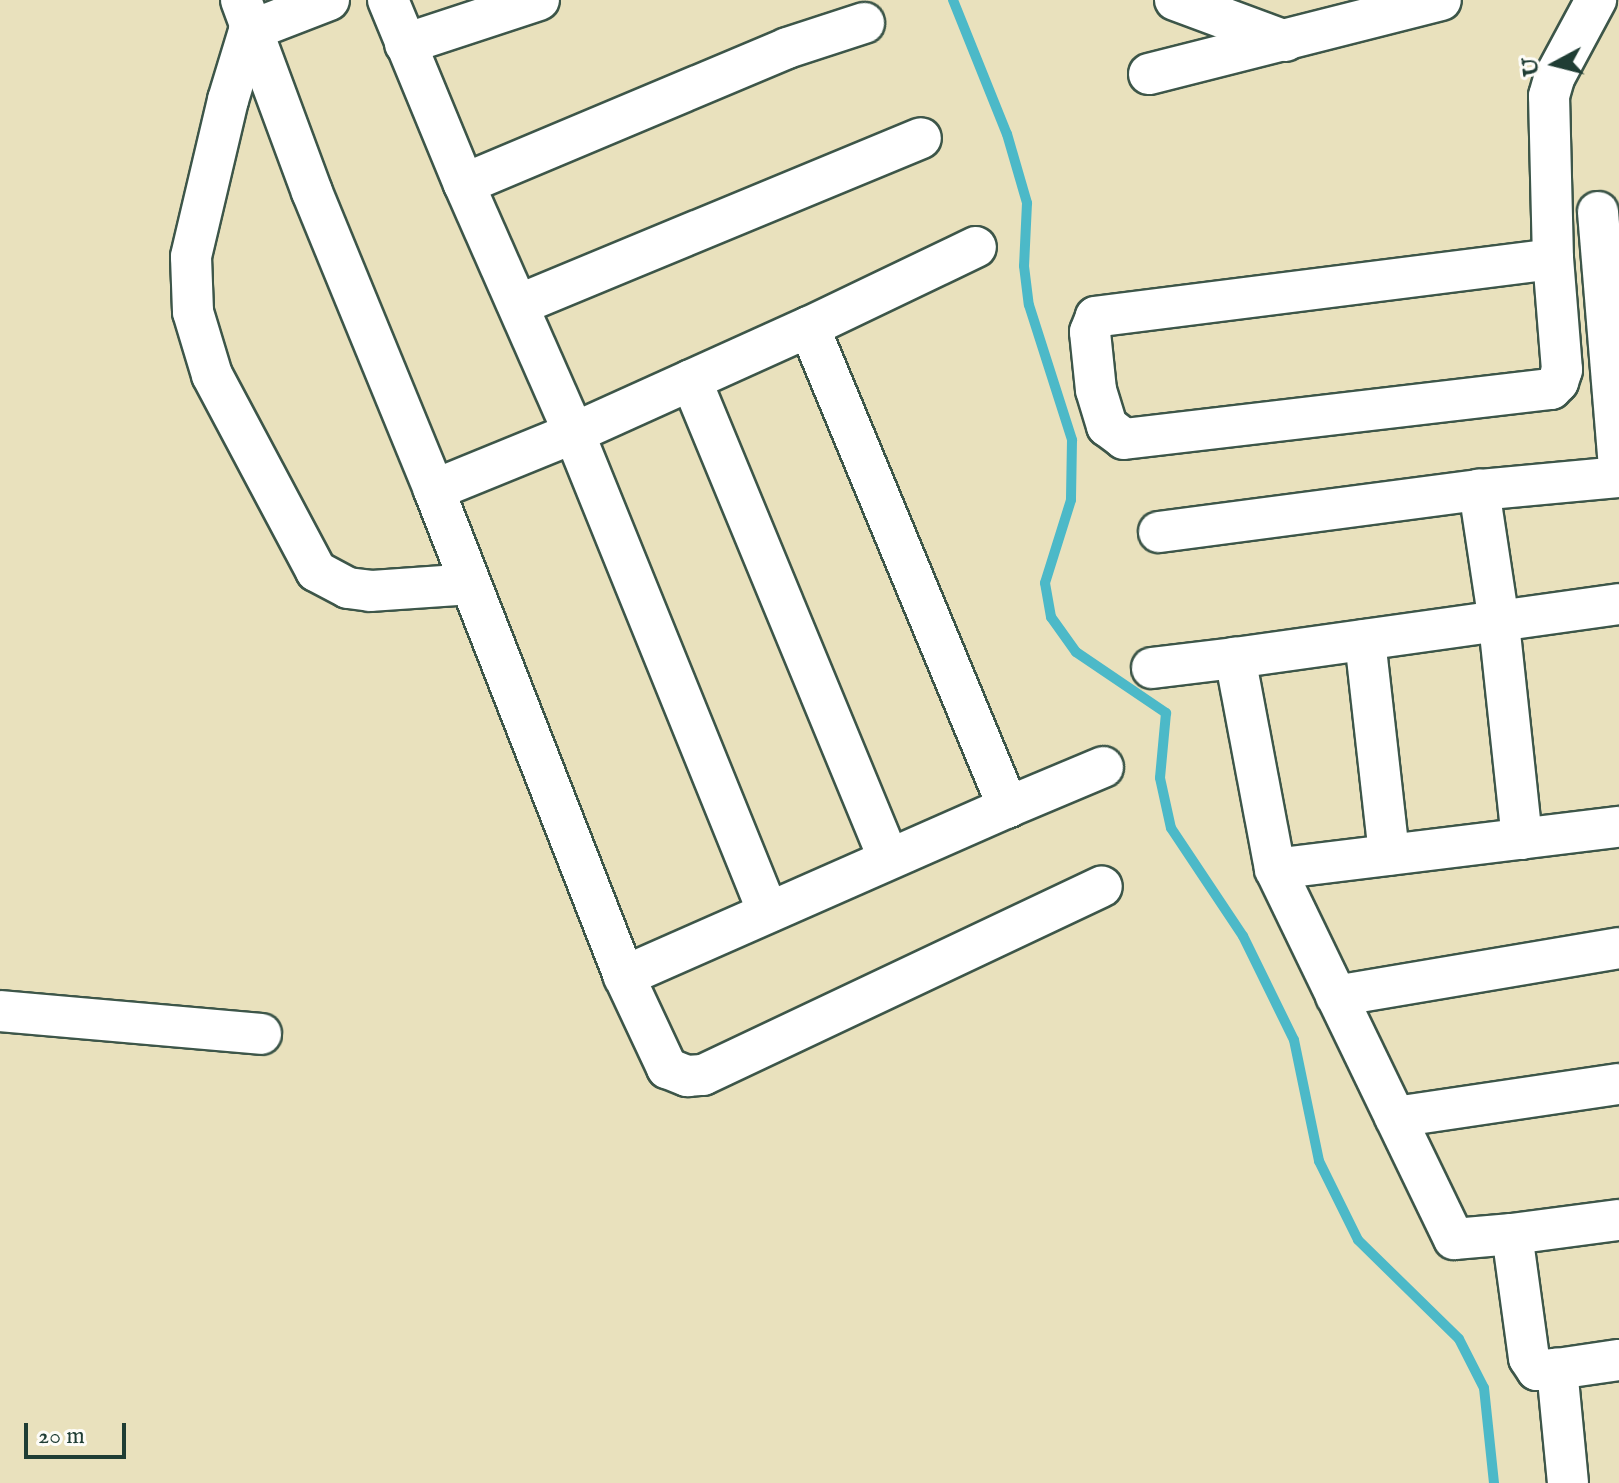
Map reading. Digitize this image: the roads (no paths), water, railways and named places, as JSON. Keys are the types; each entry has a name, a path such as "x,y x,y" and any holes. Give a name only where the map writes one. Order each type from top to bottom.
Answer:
{"street":[{"path":"245,15 329,0"},
{"path":"388,0 464,184 574,433 768,912"},
{"path":"405,44 539,0"},
{"path":"1175,0 1286,41"},
{"path":"1149,74 1441,0"},
{"path":"1553,259 1108,313 1096,317 1090,332 1096,390 1107,426 1124,439 1551,389 1558,382 1562,370 1553,259 1549,96 1554,78 1596,0"},
{"path":"245,15 624,976 667,1068 687,1076 703,1075 1102,886"},
{"path":"245,15 191,257 193,312 212,375 304,555 323,578 348,588 371,591 470,584"},
{"path":"464,184 787,48 864,23"},
{"path":"518,305 921,138"},
{"path":"1598,212 1619,470"},
{"path":"434,490 574,433 809,327 976,247"},
{"path":"809,327 825,358 1008,807"},
{"path":"691,380 888,857"},
{"path":"1159,532 1479,490 1619,477"},
{"path":"1479,490 1499,622 1522,839"},
{"path":"1152,668 1619,604"},
{"path":"1365,640 1389,855"},
{"path":"1235,658 1275,869 1454,1239 1619,1220"},
{"path":"624,976 888,857 1103,767"},
{"path":"1275,869 1619,827"},
{"path":"1336,996 1619,948"},
{"path":"0,1011 261,1034"},
{"path":"1395,1117 1619,1084"},
{"path":"1512,1234 1529,1358 1537,1370 1619,1360"},
{"path":"1557,1369 1568,1483"}],"waterway":[{"path":"953,0 1007,134 1027,203 1024,266 1029,305 1072,440 1071,500 1045,583 1051,617 1076,652 1166,713 1160,778 1171,828 1243,936 1294,1040 1319,1161 1358,1240 1459,1339 1484,1388 1494,1483"}]}
